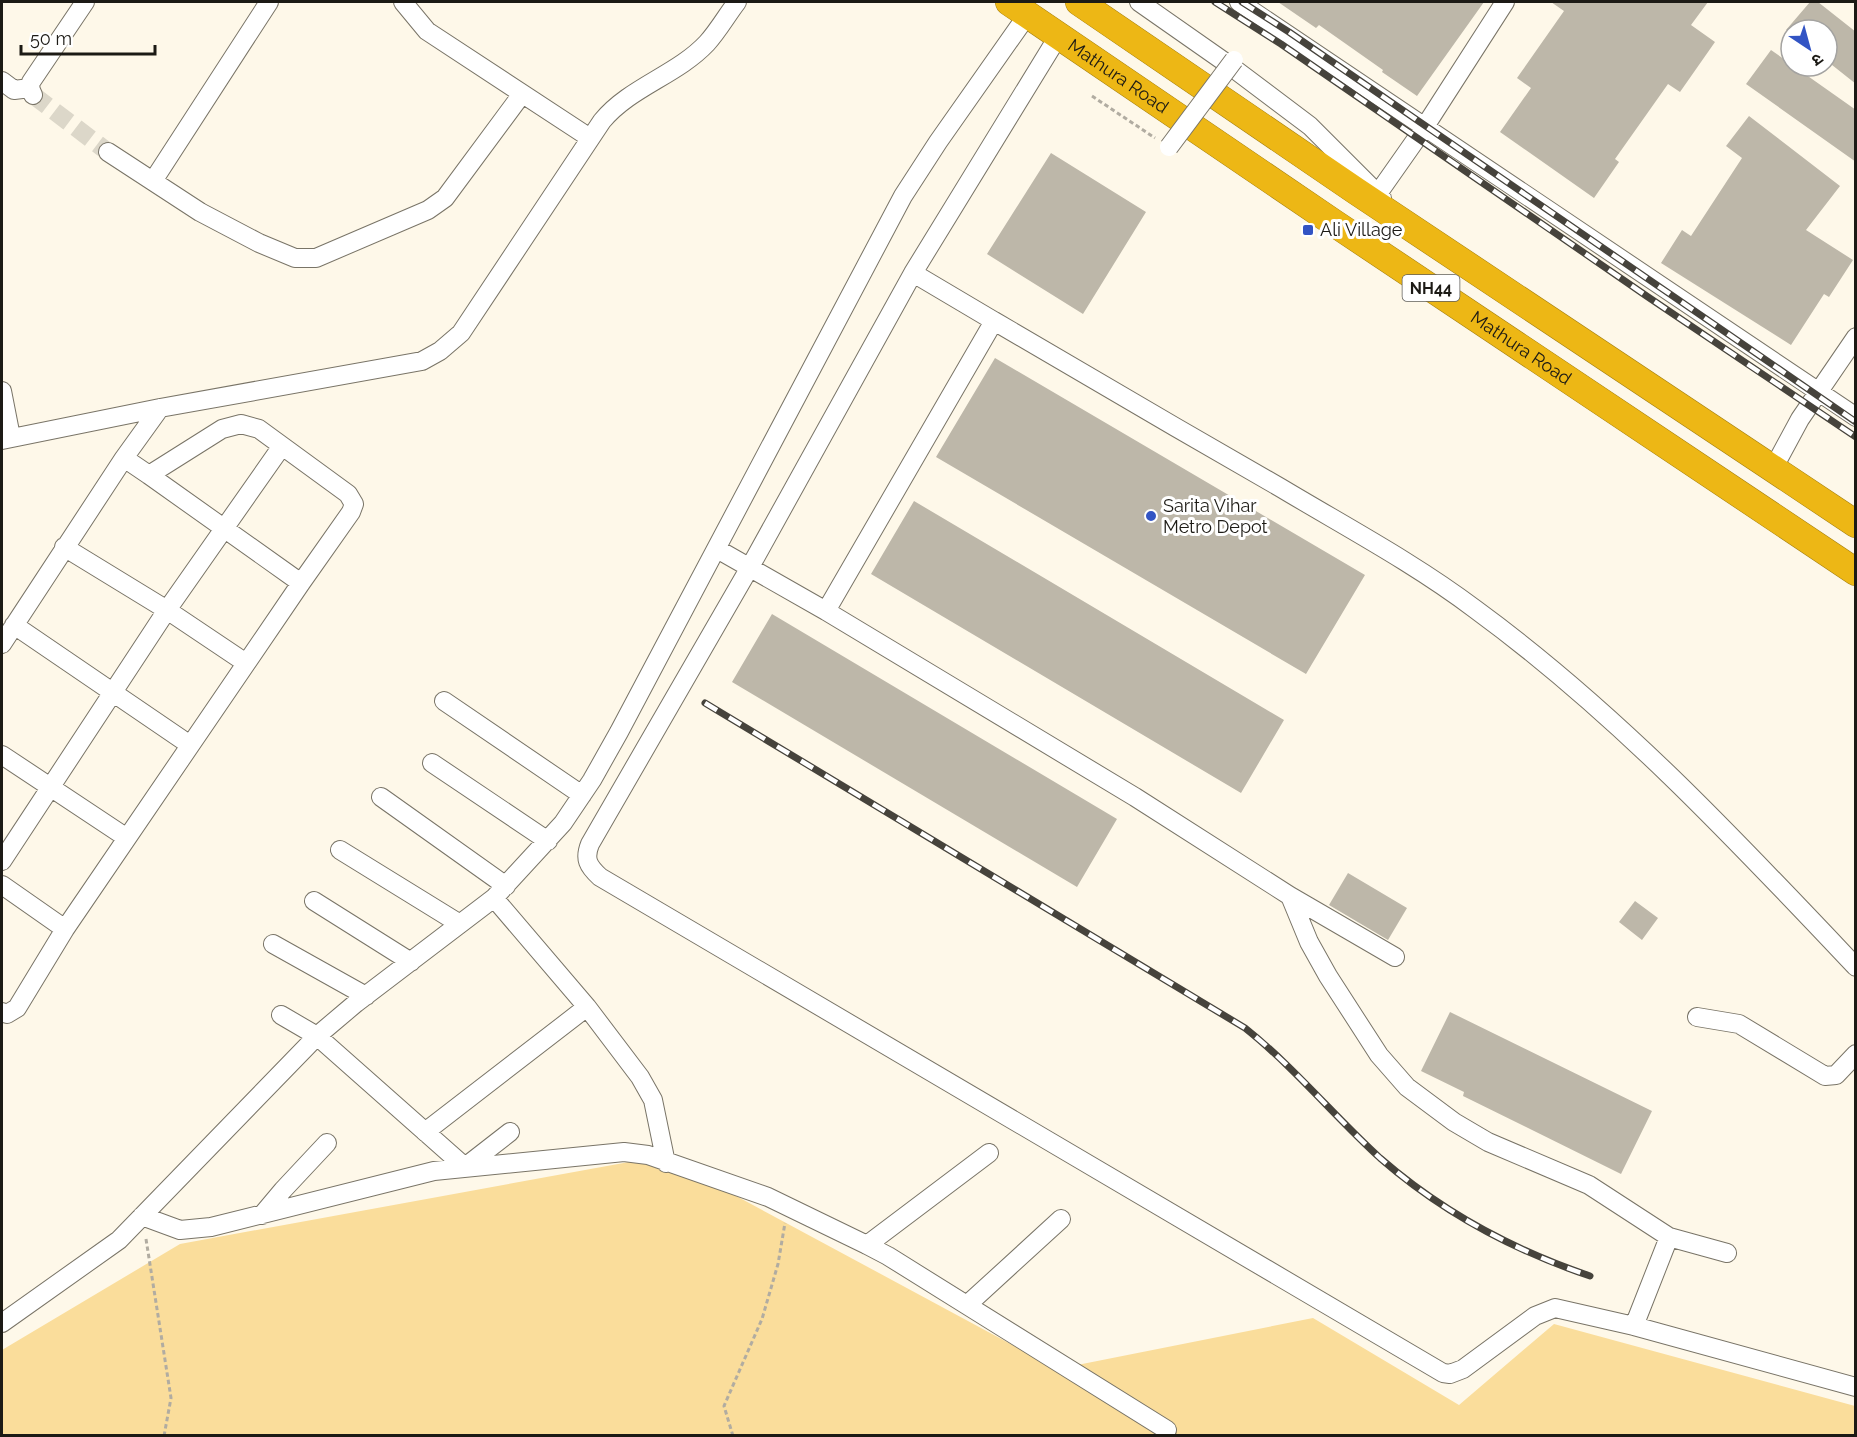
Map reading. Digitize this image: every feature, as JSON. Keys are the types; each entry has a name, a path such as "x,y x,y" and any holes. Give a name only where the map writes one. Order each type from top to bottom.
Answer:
{"highway":[{"name":"NH44","path":"1079,2 1375,198 1413,230 1856,524"},
{"name":"Mathura Road","path":"1018,8 1324,217 1856,572"}],"street":[{"path":"2,81 14,90 32,92 31,82 85,2"},
{"path":"153,181 269,2"},
{"path":"403,2 427,31 590,138"},
{"path":"2,390 6,439 160,408 422,361 440,351 461,333 602,121 618,104 707,44 736,2"},
{"path":"1139,2 1229,65 1310,126 1375,198 1424,128 1505,2"},
{"path":"1239,2 1856,417"},
{"path":"2,1323 119,1240 317,1036 500,892 548,841 582,795 619,732 903,196 1018,8"},
{"path":"1059,35 913,273 750,567 590,844 586,854 587,863 600,877 1436,1370 1450,1374 1463,1370 1535,1316 1555,1308 1634,1326 1856,1387"},
{"path":"1169,147 1234,60"},
{"path":"108,152 200,212 259,243 295,258 315,258 428,210 445,198 522,94"},
{"path":"913,273 1406,562 1475,608 1625,732 1699,804 1856,967"},
{"path":"826,611 994,321"},
{"path":"1773,469 1800,419 1856,337"},
{"path":"2,644 64,547 160,408"},
{"path":"2,1012 8,1014 16,1008 65,928 351,512 354,504 348,494 259,429 241,424 222,429 149,475"},
{"path":"2,861 166,610 282,446"},
{"path":"124,458 301,583"},
{"path":"64,547 246,663"},
{"path":"717,549 826,611 1135,797 1290,896 1395,957"},
{"path":"14,625 190,746"},
{"path":"444,702 582,795"},
{"path":"2,755 127,838"},
{"path":"432,763 548,841"},
{"path":"381,796 500,892 640,1077 653,1100 666,1163"},
{"path":"340,850 460,924"},
{"path":"2,885 65,928"},
{"path":"1290,896 1328,976 1379,1055 1407,1087 1454,1122 1488,1142 1589,1185 1669,1237 1727,1253"},
{"path":"314,901 411,962"},
{"path":"273,944 366,996"},
{"path":"425,1132 587,1007"},
{"path":"281,1015 317,1036 465,1167"},
{"path":"1697,1017 1739,1024 1825,1076 1836,1075 1856,1054"},
{"path":"465,1167 510,1132"},
{"path":"262,1215 327,1143"},
{"path":"142,1216 180,1230 211,1227 434,1171 624,1152 648,1155 768,1197 867,1245 1167,1430"},
{"path":"867,1245 989,1153"},
{"path":"967,1305 1061,1219"},
{"path":"1634,1326 1669,1237"}],"path":[{"path":"1092,96 1169,147"},
{"path":"733,1436 724,1406 762,1319 778,1264 788,1206"},
{"path":"142,1216 171,1398 164,1436"}],"shaded area":[{"path":"662,1156 1057,1369 1313,1318 1459,1405 1554,1324 1855,1406 1856,1435 2,1436 2,1350 180,1244"}],"building":[{"path":"1278,2 1484,2 1417,96 1319,25 1316,28"},
{"path":"1551,2 1708,2 1691,25 1715,42 1680,92 1668,84 1615,159 1619,162 1594,198 1500,132 1531,88 1517,78 1564,11"},
{"path":"1810,2 1818,2 1838,18 1796,18"},
{"path":"1839,19 1856,32 1856,84 1839,71"},
{"path":"1771,50 1779,56 1779,78 1811,78 1856,110 1856,162 1746,84"},
{"path":"1749,116 1840,186 1806,230 1853,260 1829,297 1824,294 1791,345 1661,263 1682,230 1691,236 1742,158 1726,146"},
{"path":"1051,153 1146,212 1083,314 987,254"},
{"name":"Sarita Vihar Metro Depot","path":"995,358 1365,575 1306,674 936,457"},
{"path":"914,501 1284,720 1241,793 871,574"},
{"path":"772,614 1117,819 1077,887 732,682"},
{"path":"1348,873 1407,908 1388,940 1329,905"},
{"path":"1635,901 1658,918 1642,940 1619,922"},
{"path":"1450,1012 1652,1111 1621,1174 1463,1096 1464,1092 1421,1071"}],"tunnel":[{"path":"33,95 108,152"}],"railway":[{"path":"1215,2 1281,44 1856,437"},
{"path":"1242,2 1856,422"},
{"path":"705,703 1245,1028 1280,1059 1380,1158 1428,1196 1479,1228 1533,1254 1590,1276"}],"place":[{"name":"Ali Village","path":"1308,230"},
{"name":"Sarita Vihar Metro Depot","path":"1151,516"}]}
